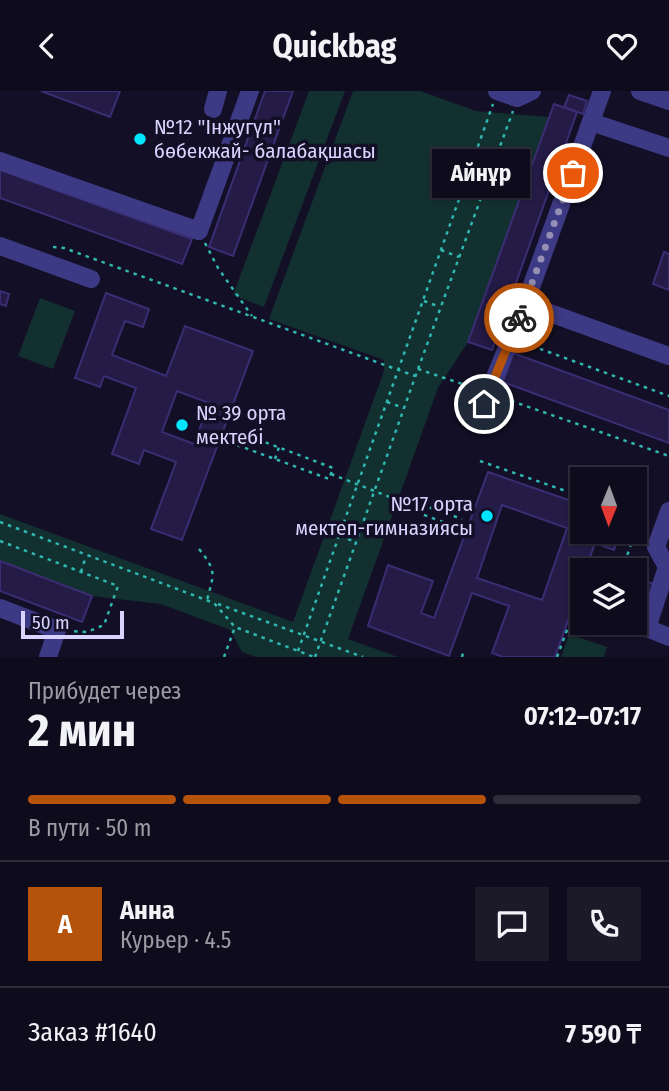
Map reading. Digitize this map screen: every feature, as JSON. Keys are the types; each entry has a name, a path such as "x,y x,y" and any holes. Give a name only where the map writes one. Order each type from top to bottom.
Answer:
{"lane":[{"path":"213,109 218,91"},
{"path":"0,161 199,231 250,91"},
{"path":"497,91 525,95"},
{"path":"486,399 525,304 602,91"},
{"path":"640,91 669,101"},
{"path":"591,122 669,148"},
{"path":"0,246 91,279"},
{"path":"525,304 669,356"},
{"path":"669,511 656,547 667,567 647,628 669,637"},
{"path":"0,608 57,630 48,657"}],"path":[{"path":"298,651 497,91"},
{"path":"214,603 235,627 315,657 440,307 485,187 525,95"},
{"path":"466,179 485,187"},
{"path":"199,231 218,268 252,316"},
{"path":"30,257 35,250 45,247 64,247 415,376"},
{"path":"441,250 459,257"},
{"path":"423,300 440,307"},
{"path":"511,338 669,395"},
{"path":"418,369 486,399 669,456"},
{"path":"387,402 404,408"},
{"path":"237,445 329,479 333,468 241,433"},
{"path":"275,459 279,447"},
{"path":"480,461 570,492"},
{"path":"331,474 405,503"},
{"path":"459,528 403,507 407,499 462,519"},
{"path":"0,523 363,657"},
{"path":"339,535 356,542"},
{"path":"0,541 118,586 104,625 87,632 57,630"},
{"path":"199,549 210,562 214,573 207,600"},
{"path":"82,572 86,556"},
{"path":"557,657 570,624"},
{"path":"224,657 235,627"}],"green space":[{"path":"309,91 345,91 264,307 233,295"},
{"path":"353,91 420,91 476,111 549,117 468,342 438,388 348,639 398,657 256,657 242,652 230,630 161,604 92,596 0,561 0,514 293,622 384,371 384,360 269,319"},
{"path":"40,298 75,311 53,369 18,356"},
{"path":"569,634 607,647 604,657 561,657"}],"building":[{"path":"41,91 120,91 110,117"},
{"path":"265,91 293,91 233,256 209,247"},
{"path":"569,95 587,101 583,114 564,107"},
{"path":"554,104 577,112 492,350 468,342"},
{"path":"0,170 192,239 182,264 0,198"},
{"path":"664,252 669,254 669,290 653,284"},
{"path":"0,291 9,294 6,306 0,304"},
{"path":"106,293 149,309 143,327 125,321 112,355 166,376 185,326 253,351 182,540 151,529 176,462 144,450 139,464 112,454 136,388 104,376 100,387 75,378","holes":["177,391 209,403 194,444 162,432"]},
{"path":"513,353 669,410 669,443 503,382"},
{"path":"488,472 570,500 570,544 595,544 590,558 570,558 570,615 555,657 503,657 492,653 509,606 472,593 449,656 368,626 388,565 433,581 421,613 434,618","holes":["502,505 567,528 542,600 477,578"]},
{"path":"598,544 616,544 614,550"},
{"path":"0,561 92,596 82,622 0,591"},
{"path":"647,581 654,584 647,605"}],"way so far":[{"path":"519,318 573,173"}],"place":[{"name":"№12 \"Інжугүл\" бөбекжай- балабақшасы","path":"140,139"},
{"name":"Айнұр","path":"573,173"},
{"name":"№ 39 орта мектебі","path":"182,425"},
{"name":"№17 орта мектеп-гимназиясы","path":"487,516"}],"route":[{"path":"484,404 519,318"}]}
